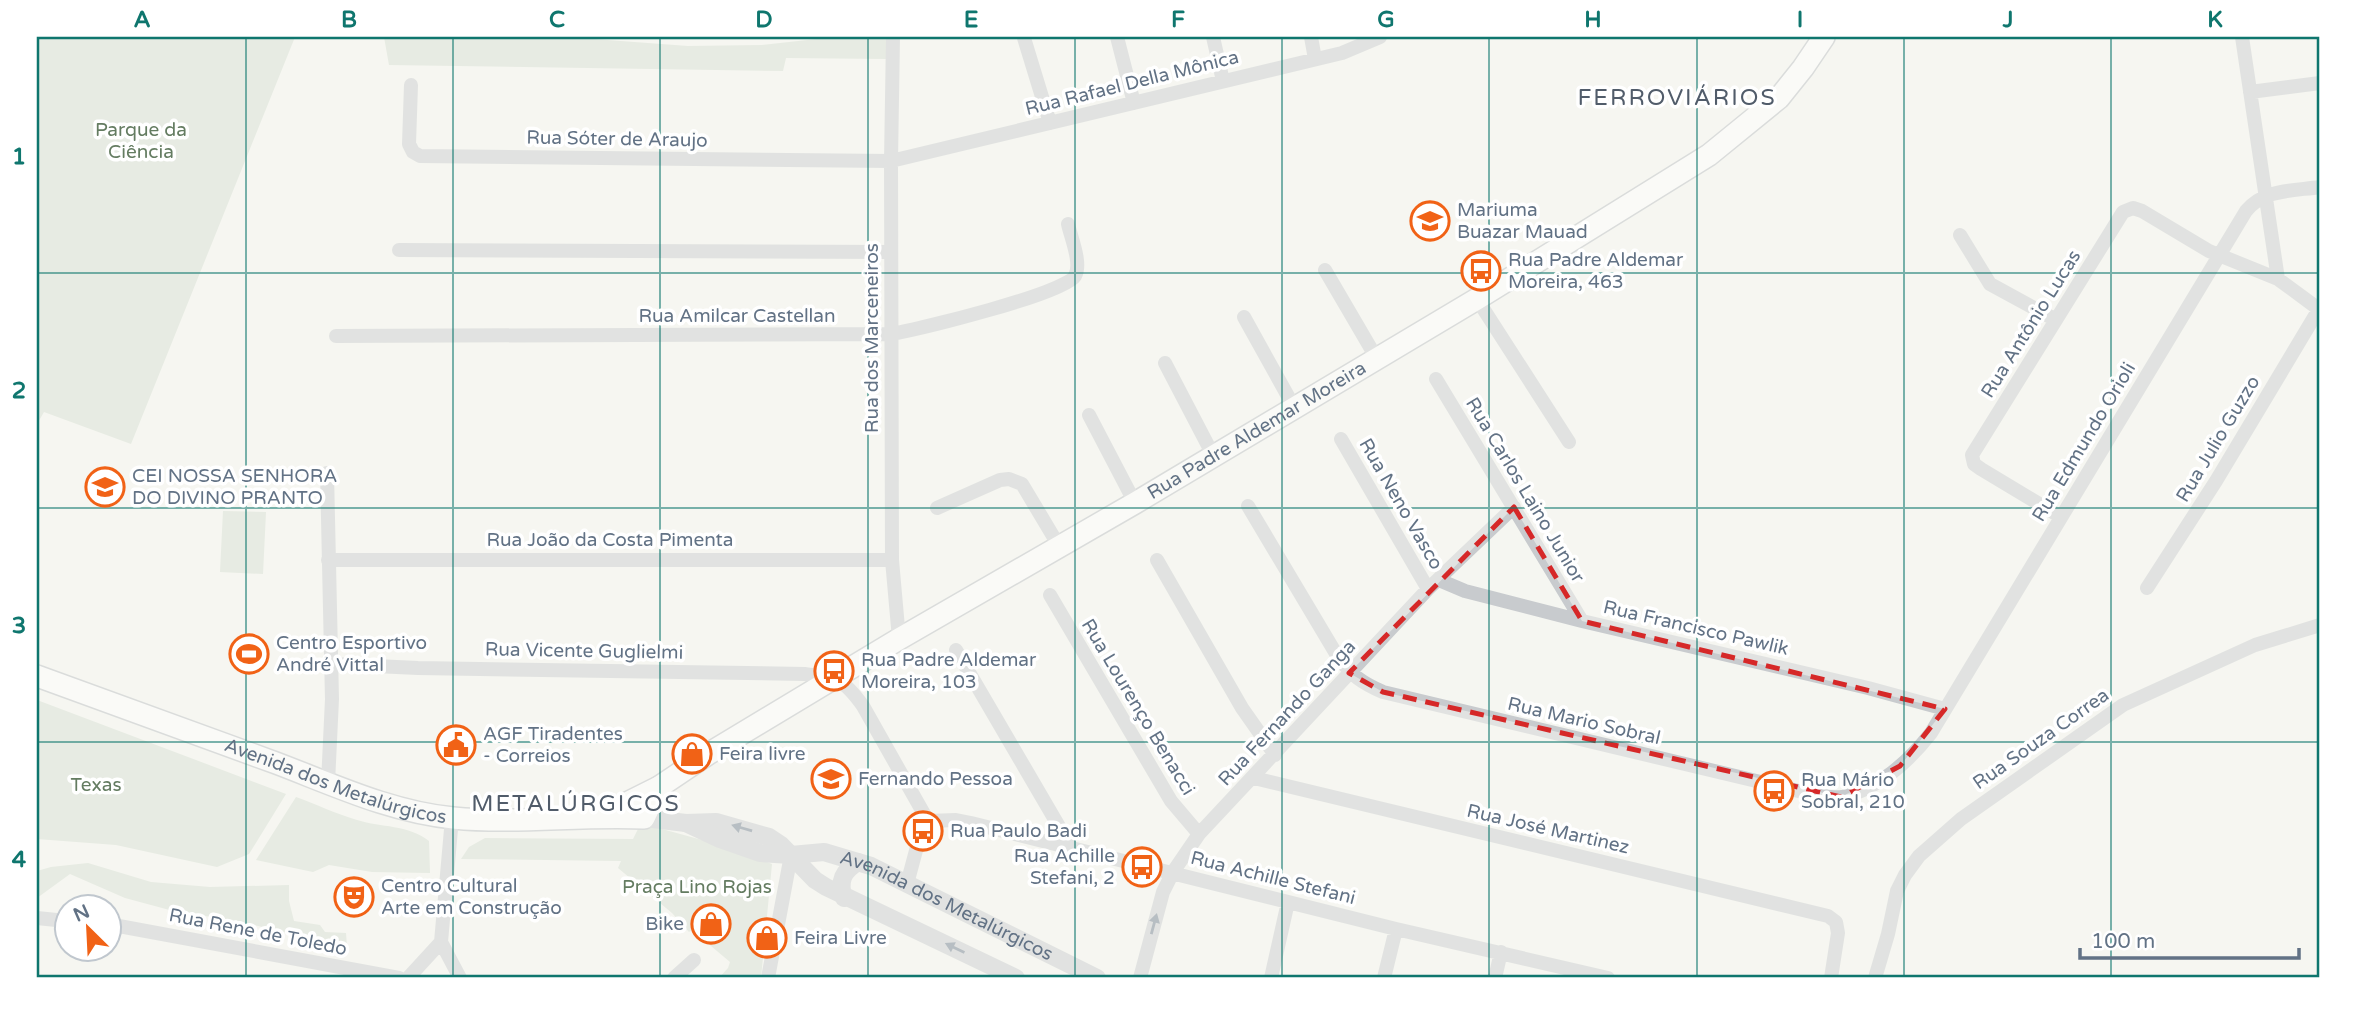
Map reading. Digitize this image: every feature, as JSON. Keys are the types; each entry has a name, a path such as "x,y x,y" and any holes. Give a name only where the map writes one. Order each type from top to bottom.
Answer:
{"main road":[{"name":"Rua Padre Aldemar Moreira","path":"601,816 659,787 708,754 899,639 1377,359 1709,155 1779,98 1804,68 1824,37"},
{"name":"Avenida dos Metalúrgicos","path":"37,676 376,802 452,818 644,818"},
{"path":"644,818 659,787"}],"street":[{"name":"Rua dos Marceneiros","path":"893,37 892,560 899,639"},
{"path":"1117,37 1134,103"},
{"path":"1213,37 1223,81"},
{"path":"1311,37 1315,59"},
{"name":"Rua Rafael Della Mônica","path":"891,161 1342,53 1380,37"},
{"path":"2242,37 2278,279"},
{"path":"1024,38 1050,123"},
{"path":"2250,92 2320,83"},
{"name":"Rua Sóter de Araujo","path":"411,85 409,144 412,152 419,156 891,161"},
{"path":"2264,195 2320,187"},
{"name":"Rua Edmundo Orioli","path":"1815,795 1841,797 1859,792 1883,779 1917,752 2246,211 2255,200 2264,195"},
{"name":"Rua Antônio Lucas","path":"2061,517 1981,469 1974,464 1972,456 2119,216 2128,209 2143,211 2219,256"},
{"name":"Rua Amilcar Castellan","path":"336,336 892,334 955,319 1068,284 1078,267 1068,224"},
{"path":"1960,235 1990,284 2056,320"},
{"path":"399,250 891,252"},
{"path":"2219,256 2278,279 2320,309"},
{"path":"1325,270 1377,359"},
{"path":"1477,299 1569,442"},
{"name":"Rua Julio Guzzo","path":"2147,588 2216,481 2320,309"},
{"path":"1244,317 1294,407"},
{"path":"1165,363 1213,455"},
{"name":"Rua Carlos Laino Junior","path":"1436,379 1582,621"},
{"path":"1089,415 1135,503"},
{"name":"Rua Neno Vasco","path":"1341,439 1433,584"},
{"path":"327,473 332,664 328,783"},
{"path":"937,508 1000,480 1015,481 1022,484 1059,546"},
{"path":"1248,506 1349,673"},
{"name":"Rua Fernando Ganga","path":"1140,978 1163,892 1199,834 1433,584 1514,507"},
{"name":"Rua João da Costa Pimenta","path":"328,560 892,560"},
{"path":"1157,560 1242,708 1275,755"},
{"name":"Rua Francisco Pawlik","path":"1433,584 1868,688 1945,709"},
{"name":"Rua Lourenço Benacci","path":"1050,595 1171,802 1199,834"},
{"name":"Rua Souza Correa","path":"1875,978 1897,891 1905,875 1919,856 1961,819 2123,705 2255,645 2320,625"},
{"path":"956,650 1071,847"},
{"name":"Rua Vicente Guglielmi","path":"332,664 418,668 805,674 836,678"},
{"name":"Rua Mario Sobral","path":"1349,673 1363,684 1383,692 1815,795"},
{"path":"836,678 863,706 928,821 918,843 907,884"},
{"name":"Rua José Martinez","path":"1254,778 1833,919 1838,933 1831,978"},
{"path":"452,818 441,942 460,978"},
{"name":"Avenida dos Metalúrgicos","path":"644,818 686,823 760,853 791,855 824,852 858,862 1097,978"},
{"name":"Rua Achille Stefani","path":"928,821 956,820 1396,929 1608,978"},
{"path":"768,978 791,855"},
{"name":"Avenida dos Metalúrgicos","path":"791,855 815,880 845,898 1016,978"},
{"path":"845,898 841,888 843,876 858,862"},
{"path":"1271,978 1288,902"},
{"name":"Rua Rene de Toledo","path":"122,927 399,978"},
{"path":"1384,978 1396,929"},
{"path":"408,978 441,942"},
{"path":"1496,978 1501,952"},
{"path":"674,978 694,960"}],"highlighted area":[{"path":"1514,507 1582,621 1945,709 1900,766 1841,797 1383,692 1349,673"}],"green space":[{"name":"Parque da Ciência","path":"37,37 295,37 131,444 44,412 37,424"},
{"path":"384,37 567,37 688,46 762,45 825,38 891,37 886,59 786,58 783,71 389,65"},
{"path":"223,511 266,512 263,574 220,572"},
{"name":"Texas","path":"37,700 286,794 249,854 217,867 116,845 37,839"},
{"path":"296,797 366,823 403,829 421,836 429,841 430,873 372,872 329,865 313,872 256,860"},
{"name":"Praça Lino Rojas","path":"640,825 735,849 772,864 761,978 719,978 730,962 692,930 689,932 672,913 618,868 621,861 461,859 469,847 485,838 633,839"},
{"path":"88,863 151,882 210,887 289,885 289,901 294,921 320,925 325,932 346,933 347,947 233,920 177,912 125,898 122,892 111,892 70,874 37,898 37,871"}],"place":[{"name":"Mariuma Buazar Mauad","path":"1430,221"},
{"name":"Rua Padre Aldemar Moreira, 463","path":"1481,271"},
{"name":"CEI NOSSA SENHORA DO DIVINO PRANTO","path":"105,487"},
{"name":"Centro Esportivo André Vittal","path":"249,654"},
{"name":"Rua Padre Aldemar Moreira, 103","path":"834,671"},
{"name":"AGF Tiradentes - Correios","path":"456,745"},
{"name":"Feira livre","path":"692,754"},
{"name":"Fernando Pessoa","path":"831,779"},
{"name":"Rua Mário Sobral, 210","path":"1774,791"},
{"name":"Rua Paulo Badi","path":"923,831"},
{"name":"Rua Achille Stefani, 2","path":"1142,867"},
{"name":"Centro Cultural Arte em Construção","path":"354,897"},
{"name":"Bike","path":"711,924"},
{"name":"Feira Livre","path":"767,938"}],"district":[{"name":"FERROVIÁRIOS","path":"1677,98"},
{"name":"METALÚRGICOS","path":"576,804"}]}
